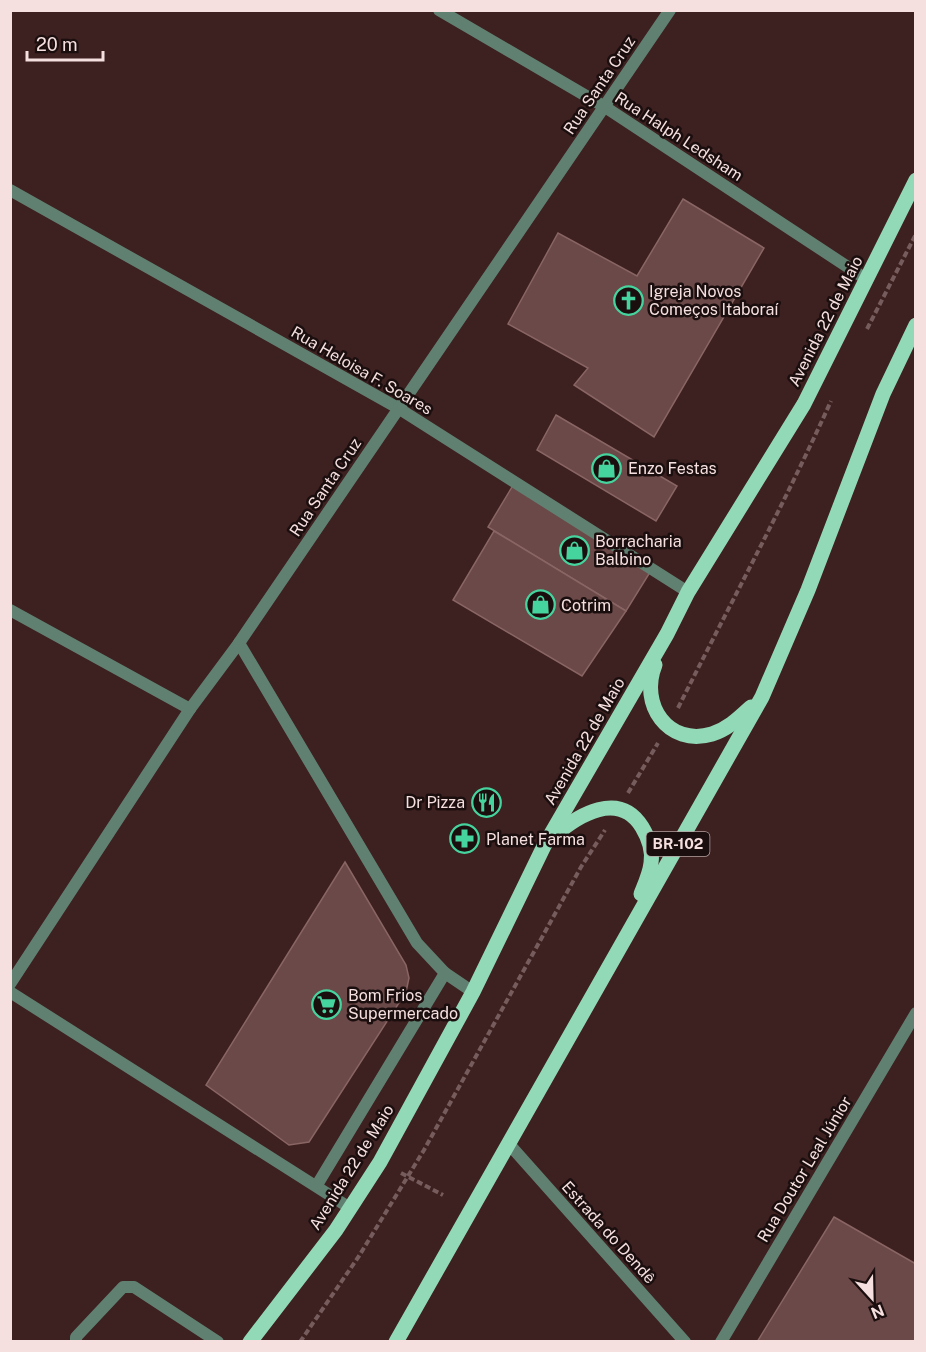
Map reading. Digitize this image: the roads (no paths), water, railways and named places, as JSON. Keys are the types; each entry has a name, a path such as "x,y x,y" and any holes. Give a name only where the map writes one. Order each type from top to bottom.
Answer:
{"main road":[{"name":"Avenida 22 de Maio","path":"250,1341 350,1208 380,1162 473,992 544,846 667,634 688,592 804,404 915,180"},
{"name":"BR-102","path":"396,1341 762,697 808,590 883,394 915,325"},
{"path":"667,634 651,674 650,692 655,711 664,724 678,732 692,736 710,735 727,728 762,697"},
{"path":"544,846 567,824 581,815 598,809 611,808 625,811 635,817 647,836 651,863 630,928"}],"street":[{"name":"Rua Halph Ledsham","path":"438,10 605,107 866,279"},
{"name":"Rua Santa Cruz","path":"10,984 190,709 239,643 670,10"},
{"name":"Rua Heloisa F. Soares","path":"10,190 398,408 688,592"},
{"path":"10,610 190,709"},
{"path":"239,643 417,943 445,973 473,992"},
{"path":"317,1185 445,973"},
{"path":"10,992 350,1208"},
{"name":"Rua Doutor Leal Júnior","path":"721,1341 915,1013"},
{"name":"Estrada do Dendê","path":"509,1144 686,1341"},
{"path":"76,1341 76,1337 123,1287 134,1287 218,1341"}],"place":[{"name":"Igreja Novos Começos Itaboraí","path":"628,300"},
{"name":"Enzo Festas","path":"607,468"},
{"name":"Borracharia Balbino","path":"574,550"},
{"name":"Cotrim","path":"540,605"},
{"name":"Dr Pizza","path":"486,802"},
{"name":"Planet Farma","path":"465,839"},
{"name":"Bom Frios Supermercado","path":"327,1004"}]}
